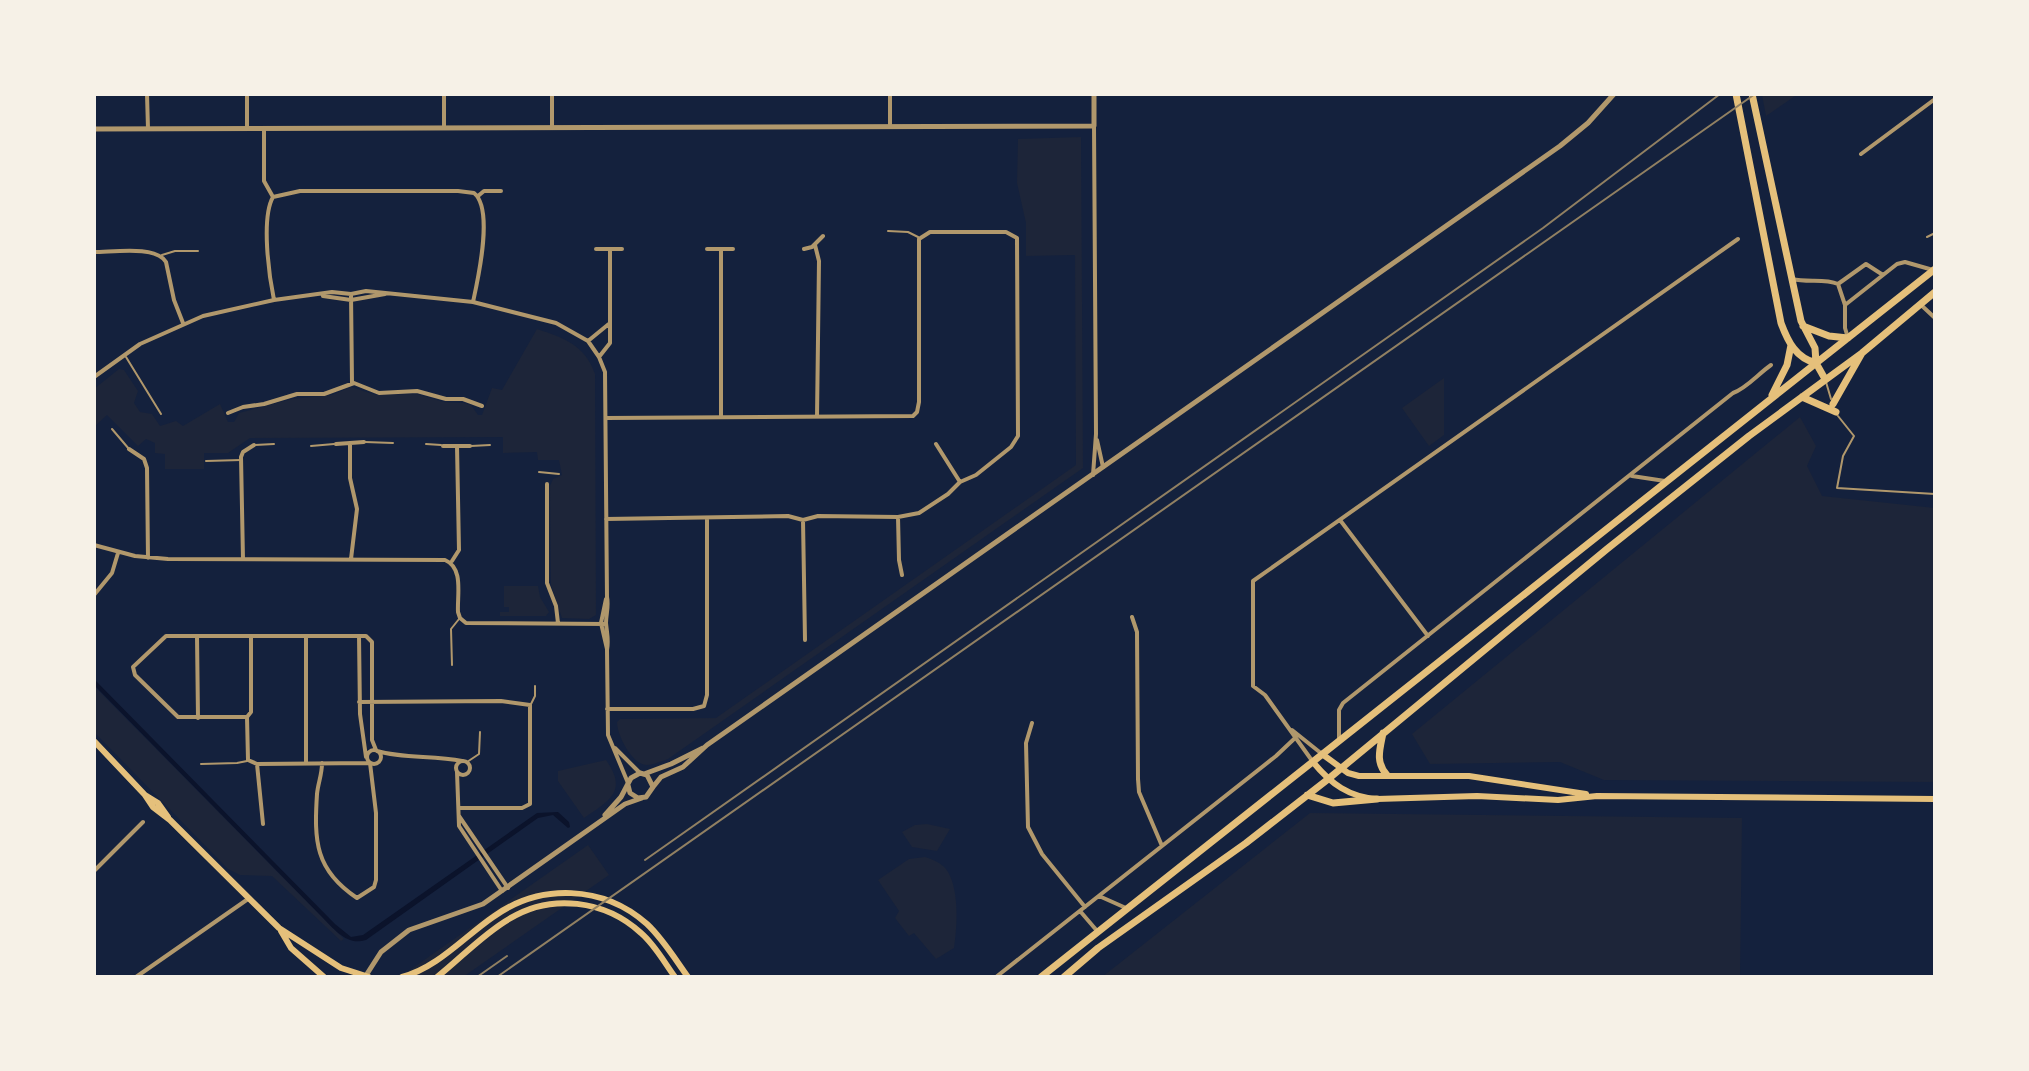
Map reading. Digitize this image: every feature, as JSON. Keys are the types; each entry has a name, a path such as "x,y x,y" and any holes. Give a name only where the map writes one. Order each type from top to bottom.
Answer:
{"highway":[{"path":"1736,94 1781,323 1791,345 1805,360 1816,363"},
{"path":"1752,94 1803,326 1816,351 1816,363 1825,379"},
{"path":"1041,977 1934,270"},
{"path":"1064,977 1121,931 1246,843 1327,780 1607,549 1862,353 1935,292"},
{"path":"1803,326 1829,336 1848,338"},
{"path":"1769,401 1787,365 1791,345"},
{"path":"1801,397 1835,408 1862,353"},
{"path":"1383,733 1379,761 1387,775"},
{"path":"1307,795 1333,803 1377,799"},
{"path":"1098,932 1121,931"}],"main road":[{"path":"94,741 153,807 279,928 341,968 366,977"},
{"path":"1322,754 1359,776 1469,776 1597,796"},
{"path":"1313,762 1327,780 1350,794 1377,799 1477,796 1558,800 1597,796 1935,799"},
{"path":"402,977 428,967 502,911 527,899 554,893 584,894 610,900 633,913 662,940 688,977"},
{"path":"437,977 505,921 551,904 585,905 609,912 631,925 653,946 675,977"},
{"path":"279,928 291,948 324,977"}],"street":[{"path":"147,94 148,129"},
{"path":"247,94 247,129"},
{"path":"444,94 444,128"},
{"path":"552,94 552,128"},
{"path":"890,94 890,127"},
{"path":"1093,475 1096,434 1094,94"},
{"path":"597,825 621,797 633,775 671,764 707,745 1560,146 1588,123 1614,94"},
{"path":"1861,154 1935,99"},
{"path":"94,129 1094,126"},
{"path":"264,129 264,181 273,197"},
{"path":"273,197 300,191 458,191 478,196"},
{"path":"478,196 484,191 501,191"},
{"path":"473,302 482,259 483,209 478,196"},
{"path":"273,197 269,206 267,259 274,300"},
{"path":"606,418 907,418 917,412 920,238 930,232 1006,232 1014,235 1018,242 1018,436 1011,447 976,475 960,482 948,494 919,513 898,517 606,519"},
{"path":"804,249 815,245 823,236"},
{"path":"1322,754 1290,729 1252,682 1253,581 1738,239"},
{"path":"815,245 819,261 817,418"},
{"path":"596,249 622,249"},
{"path":"599,357 609,347 610,249"},
{"path":"707,249 733,249"},
{"path":"721,249 721,416"},
{"path":"94,252 153,252 162,255 183,323"},
{"path":"1845,305 1897,264 1905,262 1934,270"},
{"path":"1838,284 1866,264 1883,275"},
{"path":"1792,279 1805,282 1829,280 1838,284 1845,305 1848,338"},
{"path":"94,377 124,354 183,323 225,310 315,295 351,297 387,293 473,302 556,323 588,341 605,372 609,610 604,623 607,732 630,793 642,798"},
{"path":"351,297 352,383"},
{"path":"1920,304 1935,318"},
{"path":"588,341 610,323"},
{"path":"1339,741 1339,710 1343,703 1771,365"},
{"path":"228,413 290,396 324,394 352,383 379,393 417,391 446,399 463,399 482,406"},
{"path":"1096,434 1103,468"},
{"path":"336,444 364,442"},
{"path":"350,444 350,478 357,509 351,559"},
{"path":"936,444 960,482"},
{"path":"243,559 241,460 243,452 254,445"},
{"path":"443,446 470,446"},
{"path":"94,545 148,558 451,561 459,550 457,446"},
{"path":"129,449 144,459 147,468 148,558"},
{"path":"1632,476 1666,482"},
{"path":"547,484 547,583 556,606 558,623"},
{"path":"898,517 902,575"},
{"path":"607,709 693,709 704,706 707,695 707,518"},
{"path":"803,520 805,640"},
{"path":"1340,520 1428,636"},
{"path":"94,595 112,573 118,553"},
{"path":"451,561 457,573 460,618 471,624 604,623"},
{"path":"1132,617 1137,632 1139,792 1162,846"},
{"path":"197,636 198,718"},
{"path":"251,636 248,760 257,764 350,763 371,762 392,756 445,757 465,761 470,768 459,793"},
{"path":"306,636 306,763"},
{"path":"359,636 359,702 371,762"},
{"path":"247,717 175,715 135,675 135,665 164,637 369,637 372,642 373,743 381,756 371,762"},
{"path":"359,702 501,701 530,705 530,804 522,808 459,810"},
{"path":"1032,723 1026,743 1028,827 1042,854 1098,932"},
{"path":"1290,729 1294,739 1313,762"},
{"path":"996,977 1294,739"},
{"path":"611,744 652,780 653,787"},
{"path":"366,977 381,952 409,930 483,904 625,804 649,794 661,777 683,767 707,745"},
{"path":"322,763 322,779 317,793 319,857 357,898 374,887 376,880 376,813 372,798 370,751 392,756"},
{"path":"445,757 465,775"},
{"path":"465,761 457,770 459,810 463,823 505,890"},
{"path":"257,764 263,824"},
{"path":"94,871 143,822"},
{"path":"1099,896 1127,909"},
{"path":"136,977 248,899"}],"lane":[{"path":"888,231 908,232 920,238"},
{"path":"1927,237 1935,233"},
{"path":"162,255 175,251 198,251"},
{"path":"124,354 161,414"},
{"path":"1825,379 1835,408 1854,436 1843,456 1837,488 1935,494"},
{"path":"112,429 129,449"},
{"path":"364,442 393,443"},
{"path":"254,445 274,444"},
{"path":"311,446 336,444"},
{"path":"426,444 443,446"},
{"path":"470,446 490,445"},
{"path":"206,461 241,460"},
{"path":"539,472 559,474"},
{"path":"547,484 549,474"},
{"path":"452,665 451,629 460,618"},
{"path":"530,705 535,696 535,686"},
{"path":"465,761 479,754 480,732"},
{"path":"201,764 248,760"}],"shaded area":[{"path":"1764,94 1798,94 1766,116"},
{"path":"1081,137 1083,468 668,759 655,764 641,764 626,748 617,722 620,719 716,718 1076,465 1075,255 1026,256 1026,223 1017,183 1018,139"},
{"path":"537,329 579,349 595,374 596,615 589,619 562,618 551,585 550,486 553,479 562,475 559,460 538,460 537,452 503,453 503,437 250,438 228,453 204,453 204,469 165,469 165,454 155,453 155,443 146,439 138,446 107,415 94,427 94,389 119,369 124,370 138,391 134,403 140,412 152,414 160,426 176,421 183,426 220,404 228,422 234,422 239,413 292,399 332,395 351,387 376,395 417,394 444,402 464,403 482,415 492,388 502,390"},
{"path":"1444,378 1444,435 1429,446 1402,408"},
{"path":"1800,417 1816,446 1807,466 1822,496 1935,508 1935,782 1604,780 1560,762 1430,764 1412,734"},
{"path":"504,586 538,586 540,597 549,612 546,616 500,616 500,612 509,612 509,607 504,607"},
{"path":"94,679 351,937 363,935 537,813 558,812 570,827 553,815 538,818 366,940 353,941 332,927 94,685"},
{"path":"94,686 344,939 341,941 272,876 240,875 228,869 94,732"},
{"path":"606,760 616,780 616,787 602,806 584,818 558,781 558,771"},
{"path":"1310,813 1742,818 1740,977 1102,977"},
{"path":"915,825 950,829 937,851 912,847 902,832"},
{"path":"588,845 609,875 463,977 400,977"},
{"path":"925,857 946,869 956,902 954,948 936,959 914,933 909,936 895,918 899,911 878,880 909,859"}],"railway":[{"path":"645,860 1543,228 1720,94"},
{"path":"497,977 1755,94"},
{"path":"477,977 507,956"}]}
